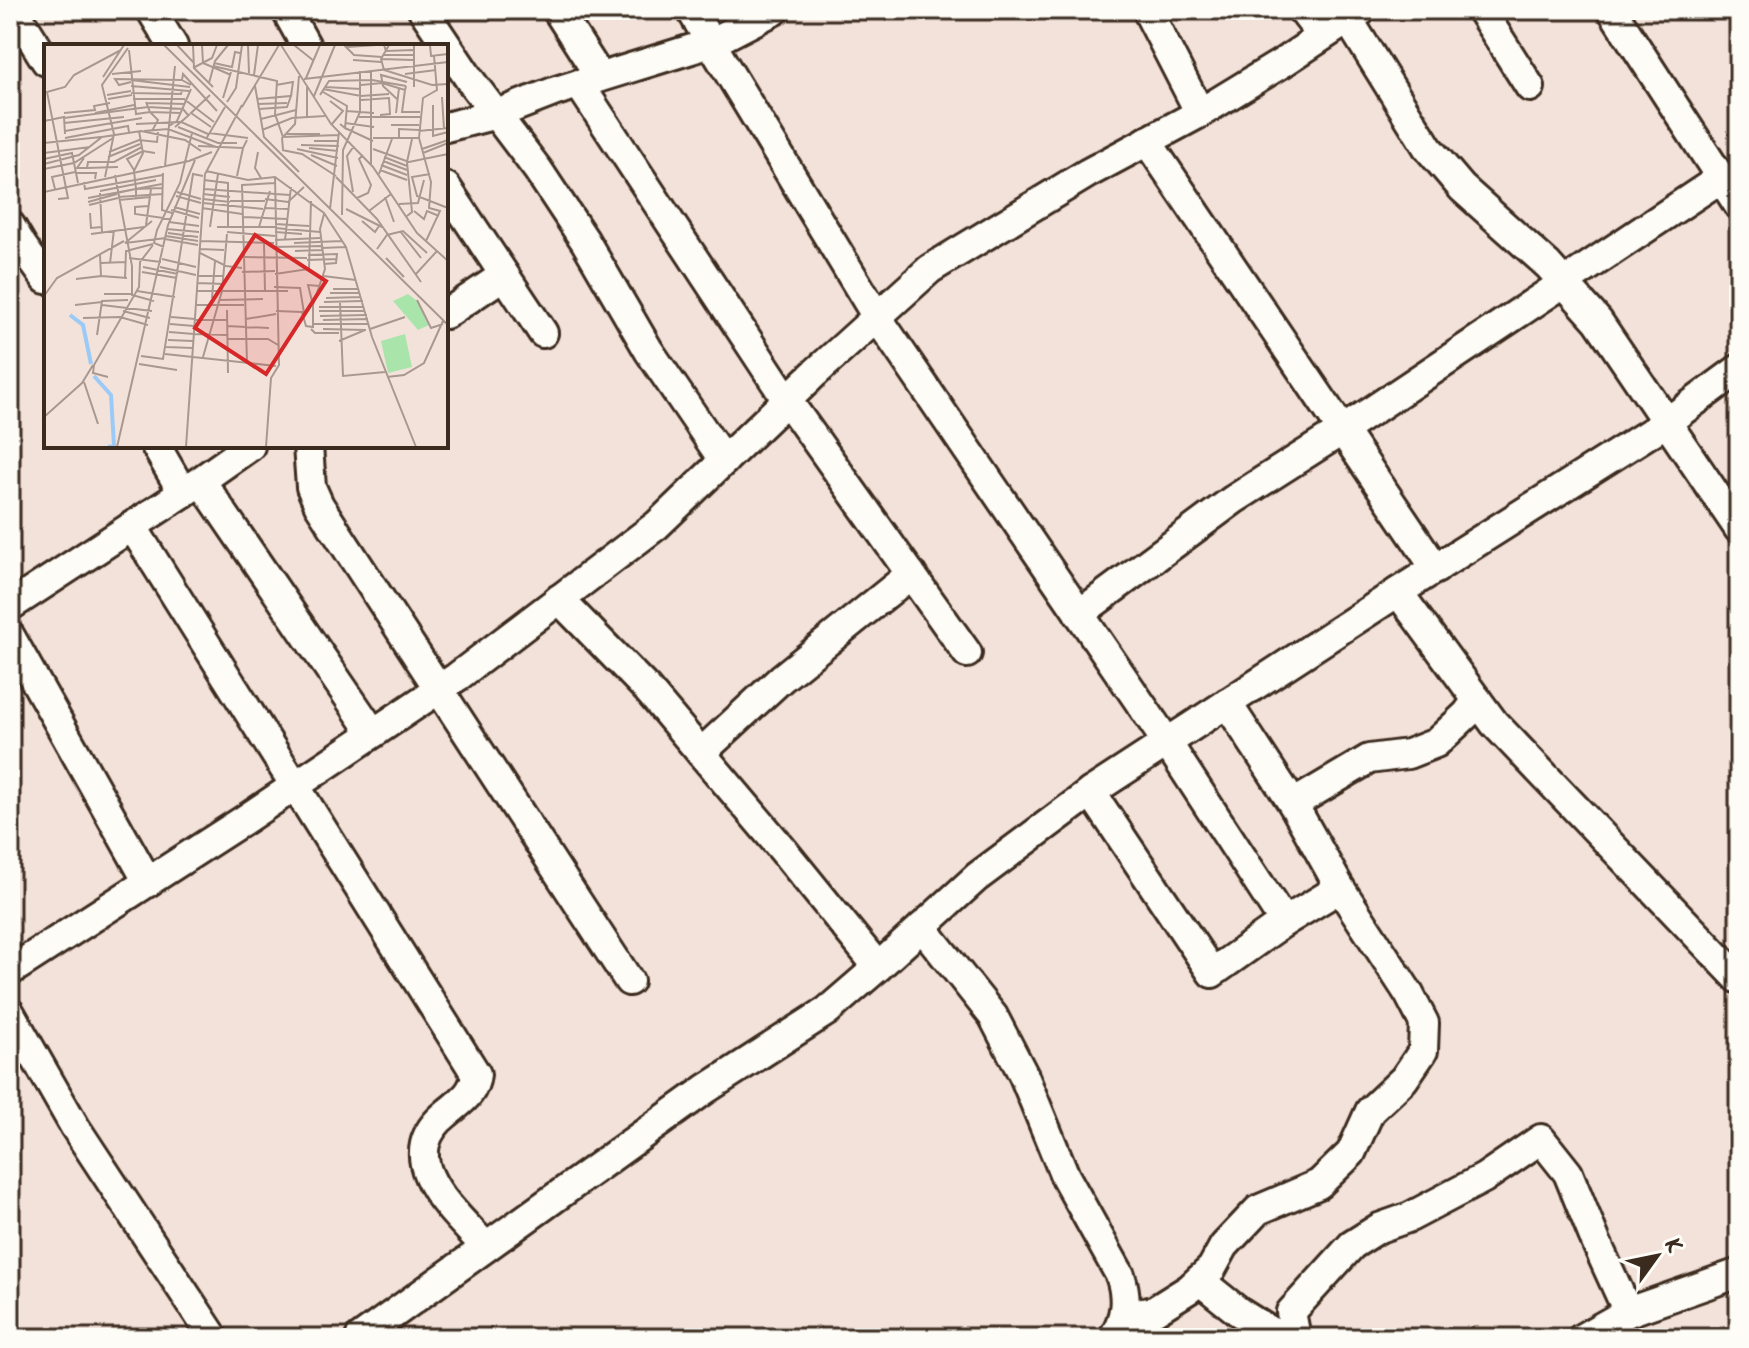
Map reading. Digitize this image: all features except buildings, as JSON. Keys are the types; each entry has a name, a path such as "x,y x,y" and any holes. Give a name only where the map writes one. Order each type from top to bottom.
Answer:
{"street":[{"path":"14,10 44,58"},
{"path":"151,10 172,44"},
{"path":"286,10 305,44"},
{"path":"423,10 446,44"},
{"path":"557,10 590,80 787,400 967,653"},
{"path":"691,10 877,317 1166,741 1284,922"},
{"path":"448,126 497,114 590,80 711,43 775,10"},
{"path":"1147,10 1200,113"},
{"path":"1302,10 1322,36"},
{"path":"1481,10 1530,87"},
{"path":"1612,10 1739,206"},
{"path":"10,971 438,689 657,525 930,269 1088,173 1200,113 1355,15 1414,126 1445,168 1483,208 1564,282 1598,321 1739,529"},
{"path":"448,47 538,170 585,241 649,351 724,461"},
{"path":"1147,141 1436,569"},
{"path":"1079,614 1233,500 1721,178"},
{"path":"448,190 543,333"},
{"path":"22,240 44,276"},
{"path":"448,313 504,275"},
{"path":"360,1338 706,1089 827,1011 977,877 1091,792 1667,422 1739,369"},
{"path":"158,448 192,487 373,733"},
{"path":"10,606 192,487 245,448"},
{"path":"308,448 314,496 629,981"},
{"path":"132,526 476,1074 474,1086 466,1098 435,1123 428,1133 423,1165 444,1200 486,1247"},
{"path":"701,753 782,678 911,574"},
{"path":"1398,592 1494,723 1739,979"},
{"path":"559,599 647,689 878,967"},
{"path":"10,636 148,882"},
{"path":"1293,804 1369,759 1408,754 1436,743 1467,714 1477,700"},
{"path":"1119,1327 1154,1311 1189,1289 1212,1268 1224,1246 1258,1210 1319,1184 1351,1153 1370,1111 1404,1079 1423,1051 1424,1023 1409,994 1340,888 1293,804 1227,703"},
{"path":"1091,792 1212,973 1284,922 1340,888"},
{"path":"922,927 993,1016 1010,1046 1065,1176 1120,1275 1126,1302 1119,1327"},
{"path":"10,1013 75,1127 214,1338"},
{"path":"1199,1280 1239,1312 1271,1332 1295,1337 1291,1312 1352,1245 1379,1228 1410,1217 1484,1178 1541,1139 1568,1173 1628,1312"},
{"path":"1582,1338 1628,1312 1739,1273"}]}
